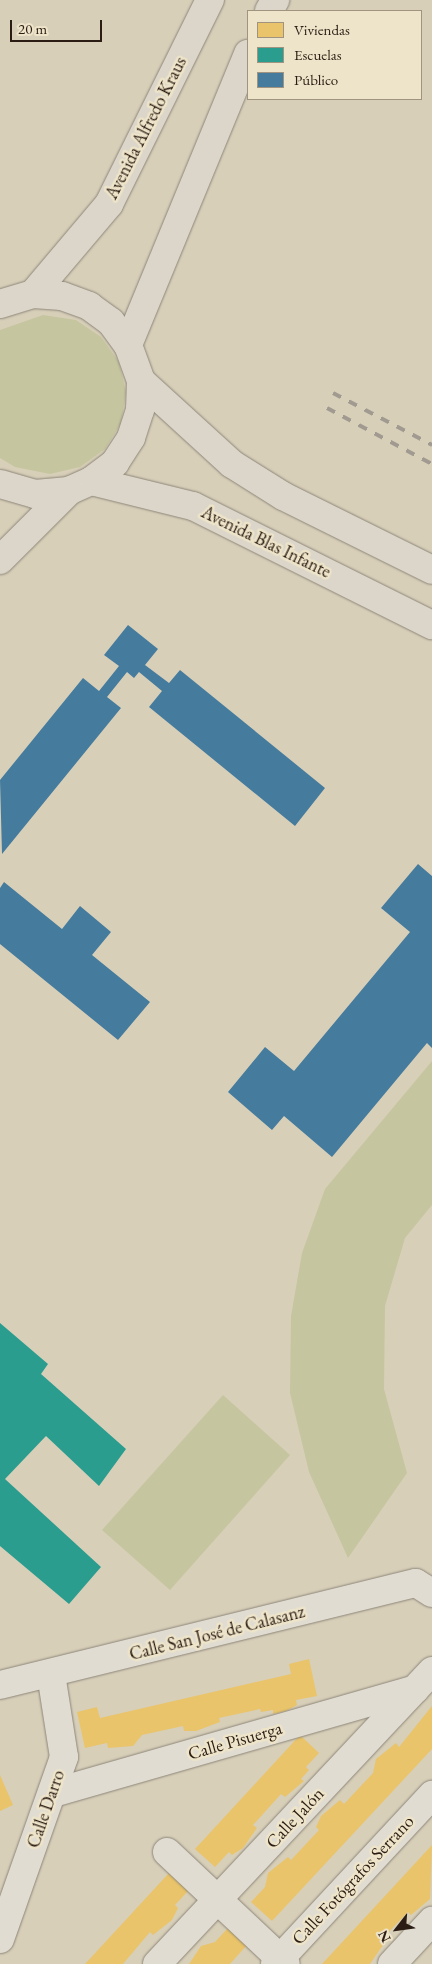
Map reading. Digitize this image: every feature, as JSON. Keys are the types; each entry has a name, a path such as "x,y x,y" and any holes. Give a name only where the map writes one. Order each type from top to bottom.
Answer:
{"main road":[{"name":"Avenida Alfredo Kraus","path":"11,299 109,204 210,0"},
{"path":"128,345 247,56"},
{"path":"0,560 80,486 115,463 131,438 140,410 141,381 128,345 111,322 88,306 62,296 11,299"},
{"path":"141,381 232,464 432,570"},
{"path":"0,484 36,494 80,486"},
{"name":"Avenida Blas Infante","path":"80,486 194,506 432,625"}],"street":[{"name":"Calle San José de Calasanz","path":"0,1685 416,1583 432,1593"},
{"name":"Calle Darro","path":"0,1939 53,1793 64,1757 51,1674"},
{"name":"Calle Pisuerga","path":"53,1793 424,1680"},
{"name":"Calle Jalón","path":"157,1964 424,1680"},
{"name":"Calle Fotógrafos Serrano","path":"280,1962 432,1795"},
{"path":"167,1852 280,1962"},
{"path":"392,1964 432,1921"}],"green space":[{"path":"43,315 76,320 101,337 119,362 126,392 121,423 105,449 80,467 50,474 15,467 0,458 0,330"},
{"path":"432,1061 432,1205 405,1238 385,1306 384,1389 407,1473 348,1558 309,1472 290,1393 291,1316 302,1253 325,1189"},
{"path":"223,1395 290,1455 170,1590 102,1530"}],"building: Viviendas":[{"path":"309,1659 317,1696 296,1700 297,1705 286,1711 273,1714 273,1710 261,1712 260,1709 219,1718 220,1722 196,1731 184,1731 183,1726 142,1735 133,1746 108,1748 107,1743 85,1748 77,1712 97,1707 100,1718 291,1674 289,1664"},
{"path":"432,1706 432,1749 272,1921 251,1902 265,1887 268,1873 288,1857 291,1860 319,1830 316,1827 321,1816 340,1800 344,1804 373,1773 376,1759 396,1743 399,1747"},
{"path":"300,1735 319,1753 306,1767 309,1770 301,1779 304,1781 285,1797 281,1794 253,1825 257,1828 243,1848 232,1855 229,1852 215,1867 195,1849"},
{"path":"0,1775 13,1805 0,1811"},
{"path":"432,1845 430,1899 411,1915 408,1912 379,1942 383,1945 370,1964 322,1964"},
{"path":"169,1873 188,1891 175,1905 178,1908 172,1920 153,1935 150,1932 123,1964 85,1964"},
{"path":"228,1928 247,1945 230,1964 189,1964 201,1946 215,1942"}],"building: Escuelas":[{"path":"0,1323 48,1364 41,1374 126,1449 99,1486 46,1436 5,1479 101,1567 69,1604 0,1546"}],"building: Público":[{"path":"128,625 158,649 145,665 169,683 180,670 325,788 295,826 149,707 162,691 139,672 134,678 127,672 107,697 121,708 2,854 0,780 83,678 99,691 119,666 104,655"},
{"path":"418,864 432,876 432,1048 427,1043 332,1157 284,1116 272,1130 228,1092 265,1047 294,1071 410,932 381,908"},
{"path":"4,882 62,929 80,906 111,932 92,955 150,1002 118,1040 0,944 0,888"}],"railway":[{"path":"333,393 432,445"},
{"path":"327,408 432,464"}]}
